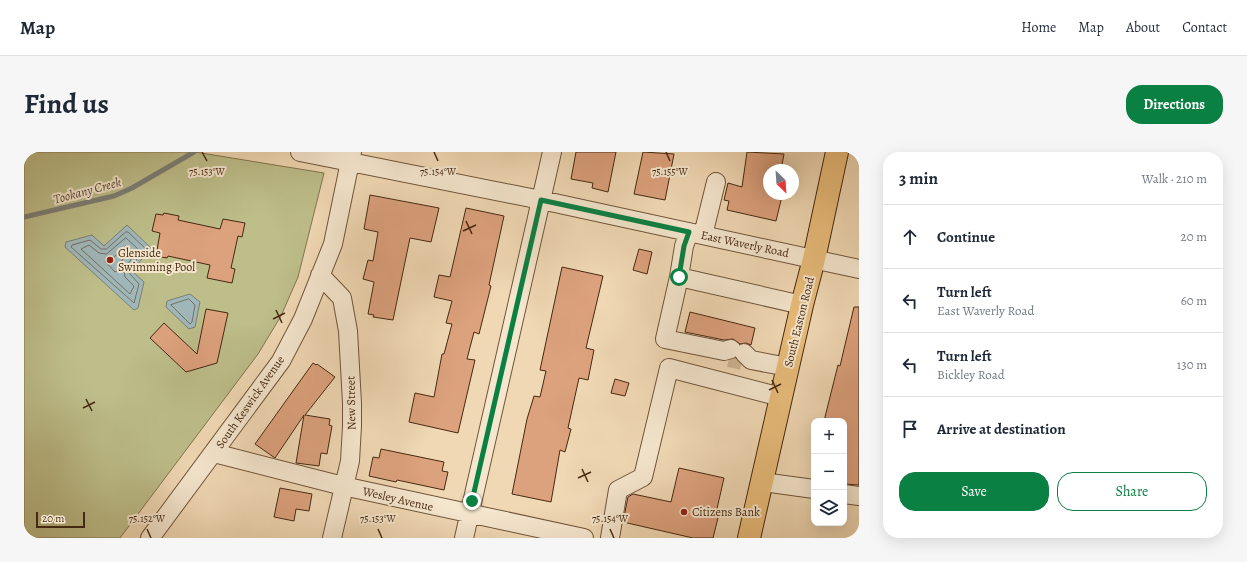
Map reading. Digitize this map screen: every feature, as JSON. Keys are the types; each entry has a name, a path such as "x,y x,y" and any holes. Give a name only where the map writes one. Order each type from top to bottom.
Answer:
{"main road":[{"name":"South Easton Road","path":"749,538 802,305 814,259 837,152"}],"street":[{"name":"East Waverly Road","path":"300,152 351,156 541,200 859,269"},
{"path":"464,538 552,152"},
{"name":"South Keswick Avenue","path":"150,538 281,361 303,319 333,244 351,156"},
{"path":"716,182 696,233 684,246 679,277 665,339 788,367"},
{"name":"New Street","path":"320,275 342,298 348,331 352,426 350,461 332,538"},
{"path":"679,277 802,305"},
{"path":"610,538 618,490 643,477 668,368 781,397"},
{"name":"Wesley Avenue","path":"214,453 343,486 470,515 584,538"},
{"path":"762,482 811,489"},
{"path":"847,494 859,496"}],"green space":[{"path":"24,152 195,152 324,173 298,277 281,316 258,354 120,538 24,538"}],"water":[{"name":"Glenside Swimming Pool","path":"127,225 151,248 132,271 144,282 138,308 134,310 65,247 66,242 92,235 104,246"},
{"path":"190,294 200,302 195,327 189,329 166,307 167,301"}],"building":[{"path":"576,152 616,152 608,192 592,188 593,183 571,179"},
{"path":"643,152 674,154 665,200 634,194"},
{"path":"747,152 784,154 782,164 763,164 763,200 781,200 776,221 727,210 729,201 724,200 728,183 742,187"},
{"path":"370,195 439,208 431,242 410,238 393,320 373,317 374,315 368,314 374,282 363,279 368,260 373,261 378,232 364,229"},
{"path":"466,208 504,216 489,285 491,286 479,334 474,332 467,359 475,360 458,433 409,422 415,393 434,397 442,354 444,354 452,324 446,323 452,301 434,297 439,275 450,277"},
{"path":"164,213 179,216 178,220 220,229 223,219 245,223 242,237 238,236 231,268 235,269 232,283 207,278 210,265 168,256 167,258 156,256 160,233 152,231 156,214 163,215"},
{"path":"639,249 652,252 647,274 633,270"},
{"path":"562,267 603,276 586,348 594,350 588,380 579,378 568,428 571,429 565,452 560,450 551,502 512,494 527,419 534,396 540,397 546,371 540,370"},
{"path":"854,307 859,307 859,485 847,484 847,418 825,418 838,365 840,366"},
{"path":"206,309 228,313 217,363 186,372 150,338 164,323 197,354"},
{"path":"690,312 755,328 751,345 746,343 740,344 733,339 724,340 685,332"},
{"path":"313,363 316,365 317,364 335,377 305,415 330,419 329,425 332,426 327,454 321,453 319,466 296,463 304,415 275,458 255,444"},
{"path":"615,379 629,383 625,396 611,393"},
{"path":"381,449 444,462 442,471 448,472 444,490 397,480 396,482 369,476 373,457 379,458"},
{"path":"679,468 724,478 716,513 719,514 713,538 693,538 623,522 628,497 633,494 671,502"},
{"path":"280,488 312,494 309,511 296,509 294,521 274,517"}],"waterway":[{"name":"Tookany Creek","path":"24,217 114,196 132,188 194,152"}],"tunnel":[{"path":"729,358 742,361"}],"place":[{"name":"Glenside Swimming Pool","path":"110,260"},
{"name":"Citizens Bank","path":"684,512"}],"route":[{"path":"472,501 541,200 689,232 684,246 679,277"}]}
